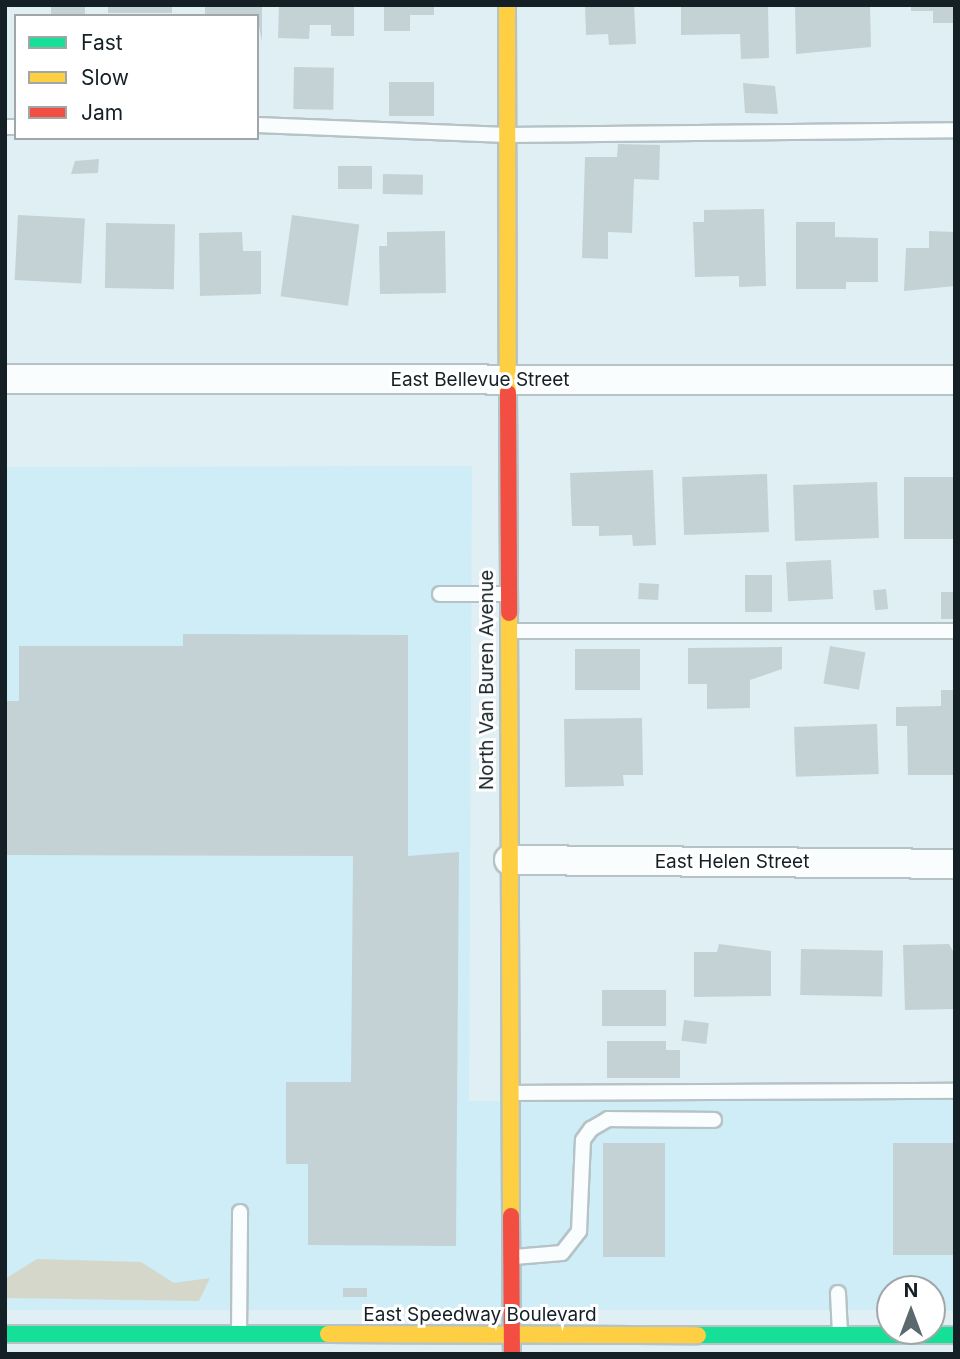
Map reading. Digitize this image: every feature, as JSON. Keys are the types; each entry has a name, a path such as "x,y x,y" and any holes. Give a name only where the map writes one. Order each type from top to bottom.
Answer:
{"street":[{"name":"North Van Buren Avenue","path":"507,5 512,1354"},
{"name":"East Bellevue Street","path":"5,379 955,380"},
{"name":"East Helen Street","path":"509,860 955,864"},
{"name":"East Speedway Boulevard","path":"5,1334 513,1337 955,1335"}],"lane":[{"path":"259,125 507,135 955,131"},
{"path":"440,594 508,594"},
{"path":"508,631 955,631"},
{"path":"511,1093 955,1091"},
{"path":"512,1257 562,1253 579,1231 583,1140 591,1129 608,1119 714,1120"},
{"path":"239,1335 240,1212"},
{"path":"838,1293 840,1335"}],"shaded area":[{"path":"472,466 469,1101 955,1099 955,1311 946,1311 946,1275 876,1275 876,1310 5,1310 5,467"},
{"path":"37,1259 141,1262 174,1283 210,1278 199,1301 5,1298 5,1279"}],"building":[{"path":"51,5 85,5 85,14 51,14"},
{"path":"108,5 172,5 172,13 108,13"},
{"path":"205,5 262,5 262,42 259,14 205,14"},
{"path":"279,5 354,5 354,36 331,36 331,25 310,25 309,39 278,38"},
{"path":"384,5 434,5 434,15 410,15 410,31 384,31"},
{"path":"585,5 634,5 636,44 609,45 608,34 586,35"},
{"path":"681,5 768,5 769,58 741,59 740,34 681,35"},
{"path":"795,5 870,5 871,47 796,54"},
{"path":"911,5 955,5 955,23 933,23 933,11 911,11"},
{"path":"294,67 334,68 333,110 293,109"},
{"path":"389,82 434,82 434,116 389,116"},
{"path":"743,83 775,86 778,114 745,113"},
{"path":"618,144 660,145 659,180 634,179 632,233 608,232 608,259 582,258 585,157 617,157"},
{"path":"99,159 98,173 71,174 75,161"},
{"path":"338,166 372,166 372,189 338,189"},
{"path":"383,174 423,175 423,195 383,194"},
{"path":"764,209 766,286 739,287 739,276 695,277 693,222 704,222 704,210"},
{"path":"18,215 85,219 82,283 15,280"},
{"path":"292,215 359,224 348,306 281,296"},
{"path":"796,222 835,222 835,237 878,238 878,282 846,282 846,289 796,289"},
{"path":"106,223 175,224 174,289 105,288"},
{"path":"445,231 446,293 380,294 379,246 387,246 387,232"},
{"path":"929,231 955,232 955,286 904,291 906,248 929,248"},
{"path":"242,232 243,251 261,251 261,294 200,296 199,233"},
{"path":"653,470 656,545 633,546 632,535 599,536 599,526 572,526 570,473"},
{"path":"767,474 769,532 684,535 682,477"},
{"path":"904,477 955,477 955,539 904,539"},
{"path":"877,482 879,538 795,541 793,485"},
{"path":"831,560 833,599 788,601 786,562"},
{"path":"745,575 772,575 772,612 745,612"},
{"path":"639,583 659,584 658,600 638,599"},
{"path":"886,589 888,609 875,610 873,590"},
{"path":"941,592 955,592 955,619 941,619"},
{"path":"183,634 408,635 408,856 459,852 456,1246 308,1245 308,1164 286,1164 286,1082 351,1082 353,856 5,855 5,701 19,701 19,646 183,646"},
{"path":"830,646 865,652 859,690 823,683"},
{"path":"782,647 782,669 750,680 750,708 707,709 707,684 688,684 688,648"},
{"path":"575,649 640,649 640,690 575,690"},
{"path":"941,690 955,690 955,775 908,775 907,726 896,726 896,707 941,706"},
{"path":"642,718 643,775 623,775 624,786 565,787 564,719"},
{"path":"877,724 879,774 796,777 794,727"},
{"path":"719,944 771,951 771,996 694,997 694,952 717,952"},
{"path":"949,944 955,955 954,1009 905,1010 903,945"},
{"path":"801,949 883,950 882,996 800,995"},
{"path":"602,990 666,990 666,1026 602,1026"},
{"path":"684,1020 709,1023 706,1044 681,1041"},
{"path":"607,1041 666,1041 666,1050 680,1050 680,1078 607,1078"},
{"path":"603,1143 665,1143 665,1257 603,1257"},
{"path":"893,1143 955,1143 955,1255 893,1255"},
{"path":"343,1288 367,1288 367,1297 343,1297"}],"traffic: fast":[{"path":"5,1334 328,1334"},
{"path":"698,1335 955,1335"}],"traffic: slow":[{"path":"507,5 508,393"},
{"path":"509,613 511,1216"},
{"path":"328,1334 698,1335"}],"traffic: jam":[{"path":"508,393 509,613"},
{"path":"511,1216 512,1354"}]}
